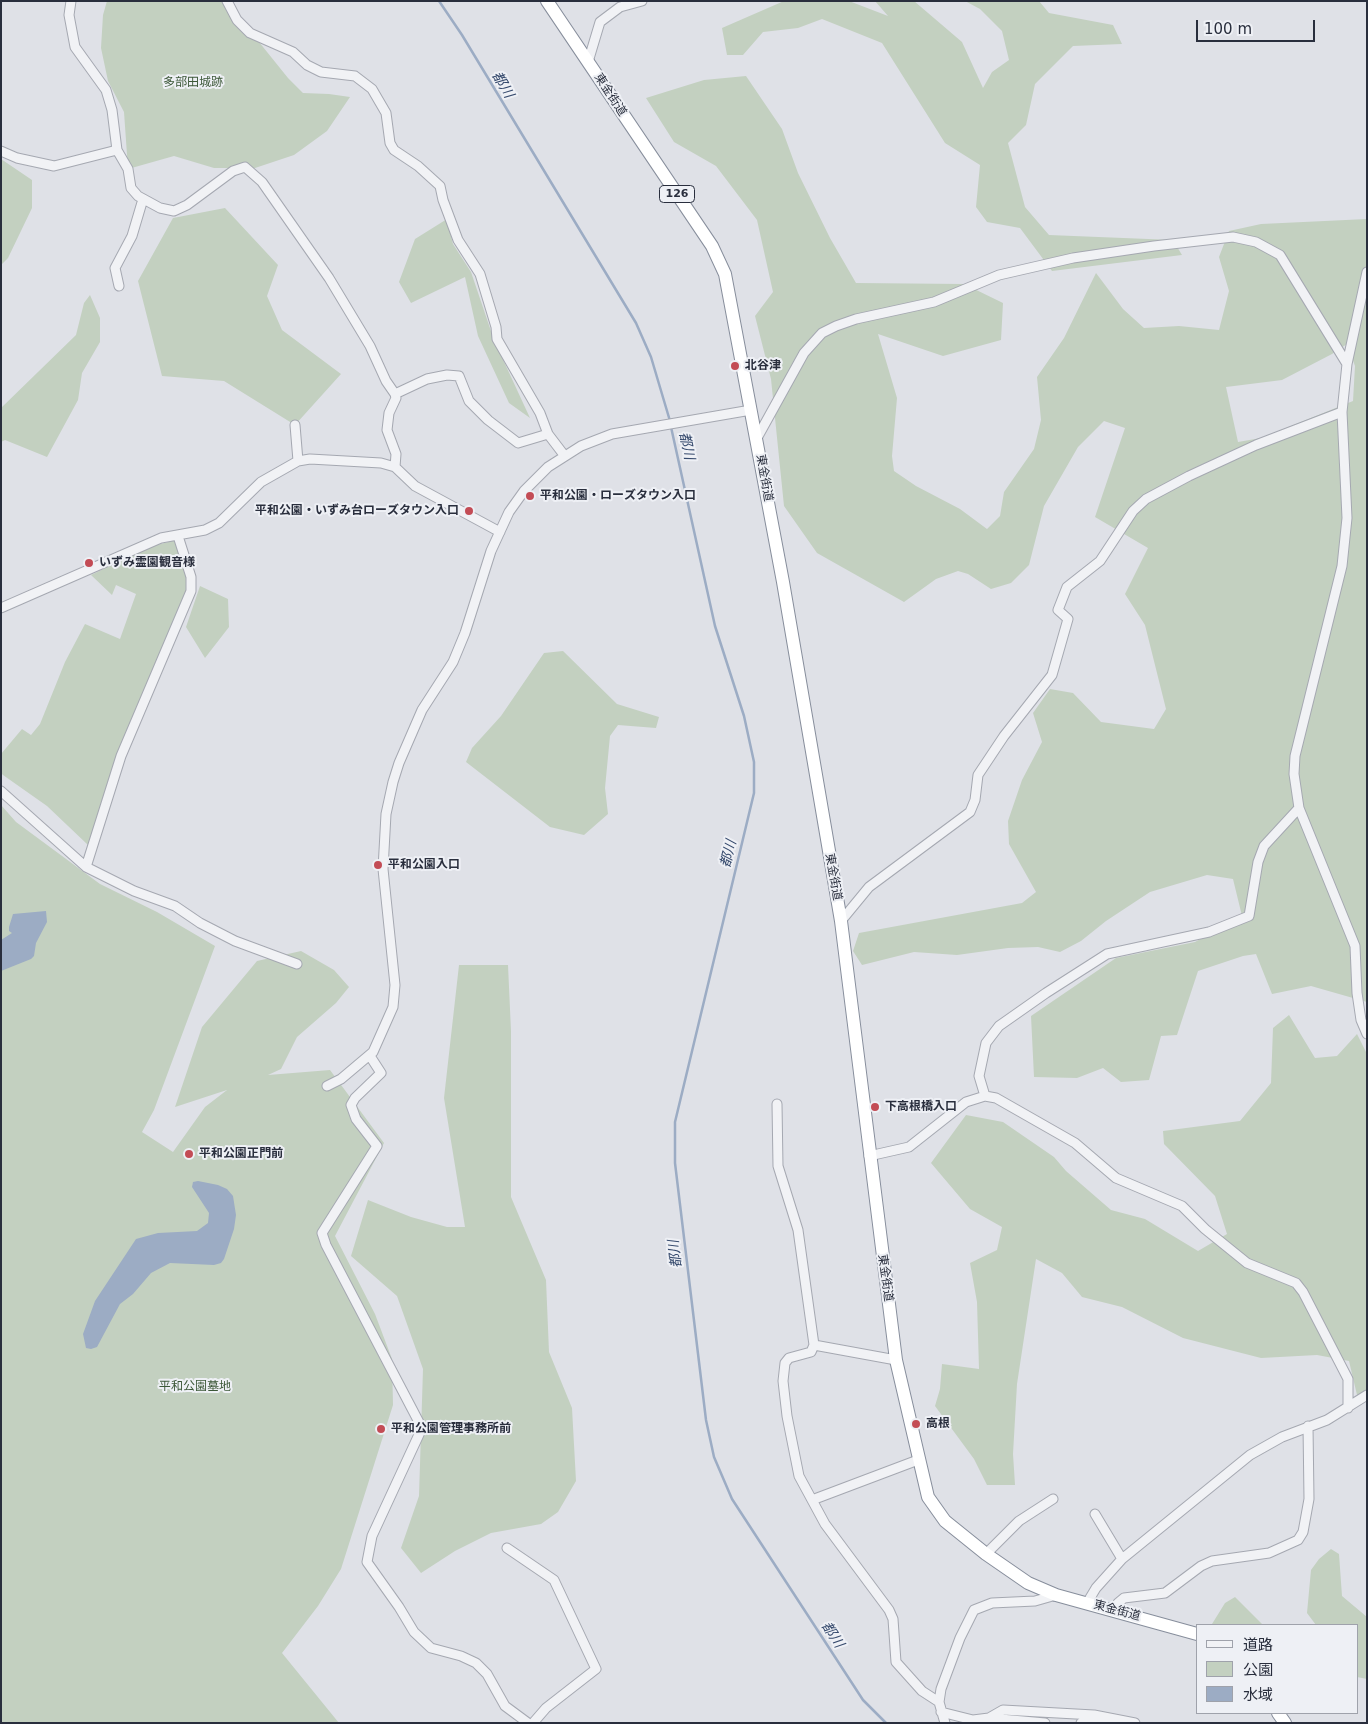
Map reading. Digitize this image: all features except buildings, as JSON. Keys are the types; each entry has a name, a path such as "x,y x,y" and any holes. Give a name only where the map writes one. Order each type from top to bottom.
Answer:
{"highway":[{"name":"東金街道","path":"547,1 718,258 725,274 751,410 841,921 896,1360 928,1497 945,1521 986,1554 1028,1583 1056,1595 1196,1634"}],"street":[{"path":"71,1 69,15 75,47 106,90 112,110 116,150 128,170 131,188 143,199 174,211 187,205 232,171 245,167 267,188 329,278 370,346 386,381 395,394 396,398 389,413 387,430 396,454 395,467"},
{"path":"227,1 238,20 250,33 293,52 307,65 321,72 355,76 372,89 386,113 390,142 394,150 418,166 440,186 443,200 458,240 480,274 496,327 497,339 540,413 548,434 564,455"},
{"path":"588,62 600,22 620,7 642,1"},
{"path":"1,151 17,158 54,166 116,150"},
{"path":"118,286 115,268 132,236 143,199"},
{"path":"756,438 804,353 822,333 836,326 856,319 934,302 999,275 1073,258 1154,246 1233,237 1256,242 1280,256 1347,364"},
{"path":"1367,272 1347,364 1342,412 1346,538 1342,566 1294,756 1294,788 1299,808 1355,946 1357,993 1367,1034"},
{"path":"395,394 428,380 447,375 458,376 469,401 488,420 518,442 548,434"},
{"path":"327,1086 341,1079 370,1056 393,1007 395,985 383,869 386,814 393,782 415,725 452,662 465,633 500,532 509,512 524,491 548,467 564,455 612,434 751,410"},
{"path":"841,921 868,887 970,812 975,800 978,776 1004,736 1052,675 1068,619 1058,610 1067,588 1100,561 1133,511 1146,499 1189,476 1256,445 1342,412"},
{"path":"294,424 298,461"},
{"path":"1,608 149,543 204,530 219,524 261,482 298,461 322,458 382,463 395,467 415,486 500,532"},
{"path":"86,867 121,756 191,591 191,577 178,536"},
{"path":"1,792 86,867 134,891 175,906 200,923 234,940 297,964"},
{"path":"985,1096 978,1076 986,1042 999,1026 1046,993 1106,954 1209,932 1249,916 1258,862 1264,846 1299,808"},
{"path":"370,1056 381,1073 355,1098 351,1105 356,1119 377,1146 322,1233 326,1245 422,1428 372,1536 367,1562 414,1632 431,1648 461,1656 476,1664 487,1674 505,1706 528,1723"},
{"path":"870,1156 904,1150 966,1102 985,1096 996,1098 1026,1117 1060,1133 1075,1143 1116,1178 1175,1201 1247,1263 1296,1284 1303,1292 1348,1379 1348,1408"},
{"path":"777,1104 778,1166 798,1230 814,1344 811,1352 789,1358 785,1363 783,1380 792,1448 799,1476 825,1524 889,1610 892,1619 896,1662 922,1691 940,1702"},
{"path":"814,1344 896,1360"},
{"path":"1087,1603 1096,1588 1122,1559 1250,1455 1282,1437 1327,1420 1367,1395"},
{"path":"1115,1611 1118,1603 1124,1598 1165,1593 1212,1561 1269,1553 1298,1540 1303,1532 1309,1499 1308,1426"},
{"path":"812,1500 918,1460"},
{"path":"986,1554 1019,1521 1053,1499"},
{"path":"1095,1514 1122,1559"},
{"path":"507,1548 554,1580 596,1669 546,1708 533,1723"},
{"path":"944,1723 940,1702 941,1689 960,1638 974,1610 992,1603 1035,1601 1056,1595"},
{"path":"989,1718 1003,1710 1094,1715 1135,1723"},
{"path":"941,1712 973,1720 989,1718 1045,1723"},
{"path":"1081,1723 1102,1723"}],"green space":[{"name":"多部田城跡","path":"107,1 226,1 288,78 303,93 350,97 327,131 294,155 255,168 214,168 174,156 128,169 124,112 108,81 101,48 103,15"},
{"path":"784,1 849,1 888,16 875,1 914,1 962,42 983,88 992,72 1009,60 1002,31 980,9 965,1 1039,1 1049,13 1113,25 1122,44 1073,46 1035,84 1026,125 1008,143 1025,207 1049,235 1173,240 1182,255 1052,271 1020,228 987,222 976,207 980,165 945,143 882,43 822,19 798,28 763,32 743,55 727,55 722,28"},
{"path":"746,76 782,129 798,173 830,238 856,283 964,284 1003,303 1001,340 943,356 878,334 897,398 892,456 894,471 916,486 960,509 987,529 1000,516 1004,492 1034,449 1041,420 1037,377 1064,338 1096,273 1123,309 1144,328 1179,326 1219,330 1229,291 1219,257 1229,231 1261,224 1367,219 1367,1002 1311,986 1272,994 1256,954 1243,956 1198,971 1177,1035 1161,1036 1149,1080 1121,1082 1103,1068 1077,1078 1034,1077 1031,1016 1116,958 1195,942 1242,916 1233,879 1207,875 1150,892 1106,921 1081,941 1060,952 1038,947 1008,948 957,955 914,952 862,965 853,951 859,933 1022,903 1036,892 1009,844 1008,821 1022,780 1042,742 1033,713 1050,689 1073,693 1101,722 1154,729 1166,709 1145,625 1125,594 1148,548 1095,517 1125,428 1104,421 1078,447 1044,506 1029,565 1011,583 991,589 968,574 958,571 936,579 904,602 817,553 784,506 771,379 755,316 773,292 757,220 716,166 674,142 646,98 704,80","holes":["1347,344 1355,366 1353,401 1261,438 1238,442 1226,387 1282,380"]},
{"path":"1,159 32,180 32,208 8,258 1,265"},
{"path":"225,208 278,265 267,296 282,330 341,374 295,425 224,381 162,376 138,281 173,218"},
{"path":"447,219 453,244 471,272 494,340 530,418 509,403 478,336 465,277 411,303 399,282 415,239"},
{"path":"90,295 100,318 100,342 82,373 78,400 47,457 5,440 1,442 1,408 76,335 84,303"},
{"path":"176,540 186,571 187,592 138,704 88,845 47,806 1,773 1,754 22,729 31,735 40,724 65,662 85,624 120,639 136,594 116,585 112,595 91,575 149,547"},
{"path":"200,586 228,599 229,627 205,658 186,627"},
{"path":"563,651 617,704 659,717 656,728 618,725 610,736 605,788 608,814 584,835 550,827 466,762 472,748 501,716 544,653"},
{"name":"平和公園墓地","path":"1,805 16,822 100,884 157,912 215,946 154,1110 142,1132 173,1152 205,1107 227,1090 175,1107 202,1027 257,961 301,951 334,970 349,987 336,1003 297,1037 281,1069 268,1075 330,1070 384,1143 335,1236 375,1314 392,1359 393,1405 341,1569 318,1606 282,1653 339,1723 1,1723"},
{"path":"459,965 508,965 511,1031 511,1197 546,1280 549,1352 572,1408 576,1481 558,1512 541,1524 491,1533 455,1551 421,1573 401,1548 419,1496 423,1369 397,1296 351,1256 368,1200 411,1217 447,1227 465,1227 444,1098"},
{"path":"1289,1015 1315,1058 1337,1056 1357,1034 1367,1054 1367,1394 1357,1395 1349,1361 1317,1355 1261,1358 1183,1338 1122,1307 1082,1297 1062,1273 1036,1259 1017,1384 1013,1454 1015,1485 987,1485 974,1459 935,1406 940,1389 942,1364 979,1369 977,1302 970,1263 997,1250 1002,1227 970,1209 931,1163 966,1115 1003,1122 1054,1157 1066,1171 1111,1210 1145,1219 1198,1251 1227,1234 1215,1196 1164,1144 1163,1131 1240,1121 1271,1083 1273,1028"},
{"path":"1331,1549 1339,1554 1342,1596 1367,1617 1367,1679 1358,1677 1358,1624 1315,1624 1307,1613 1311,1570 1319,1559"},
{"path":"1235,1597 1262,1624 1212,1624 1225,1603"}],"water":[{"path":"46,911 47,922 36,943 34,956 1,971 1,940 12,933 9,931 9,927 13,914"},
{"path":"198,1181 218,1185 227,1189 233,1196 236,1215 234,1229 224,1259 221,1263 214,1265 170,1263 151,1273 133,1294 120,1304 97,1347 86,1348 83,1334 95,1301 136,1239 158,1233 197,1231 208,1223 209,1213 192,1187 193,1182"}],"waterway":[{"name":"都川","path":"439,1 462,35 636,323 651,357 670,421"},
{"name":"都川","path":"671,427 715,626 744,716 754,762 754,793 675,1122 675,1163 706,1420 714,1457 732,1499 863,1700 886,1723"}],"place":[{"name":"北谷津","path":"735,366"},
{"name":"平和公園・ローズタウン入口","path":"530,496"},
{"name":"平和公園・いずみ台ローズタウン入口","path":"469,511"},
{"name":"いずみ霊園観音様","path":"89,563"},
{"name":"平和公園入口","path":"378,865"},
{"name":"下高根橋入口","path":"875,1107"},
{"name":"平和公園正門前","path":"189,1154"},
{"name":"高根","path":"916,1424"},
{"name":"平和公園管理事務所前","path":"381,1429"}]}
